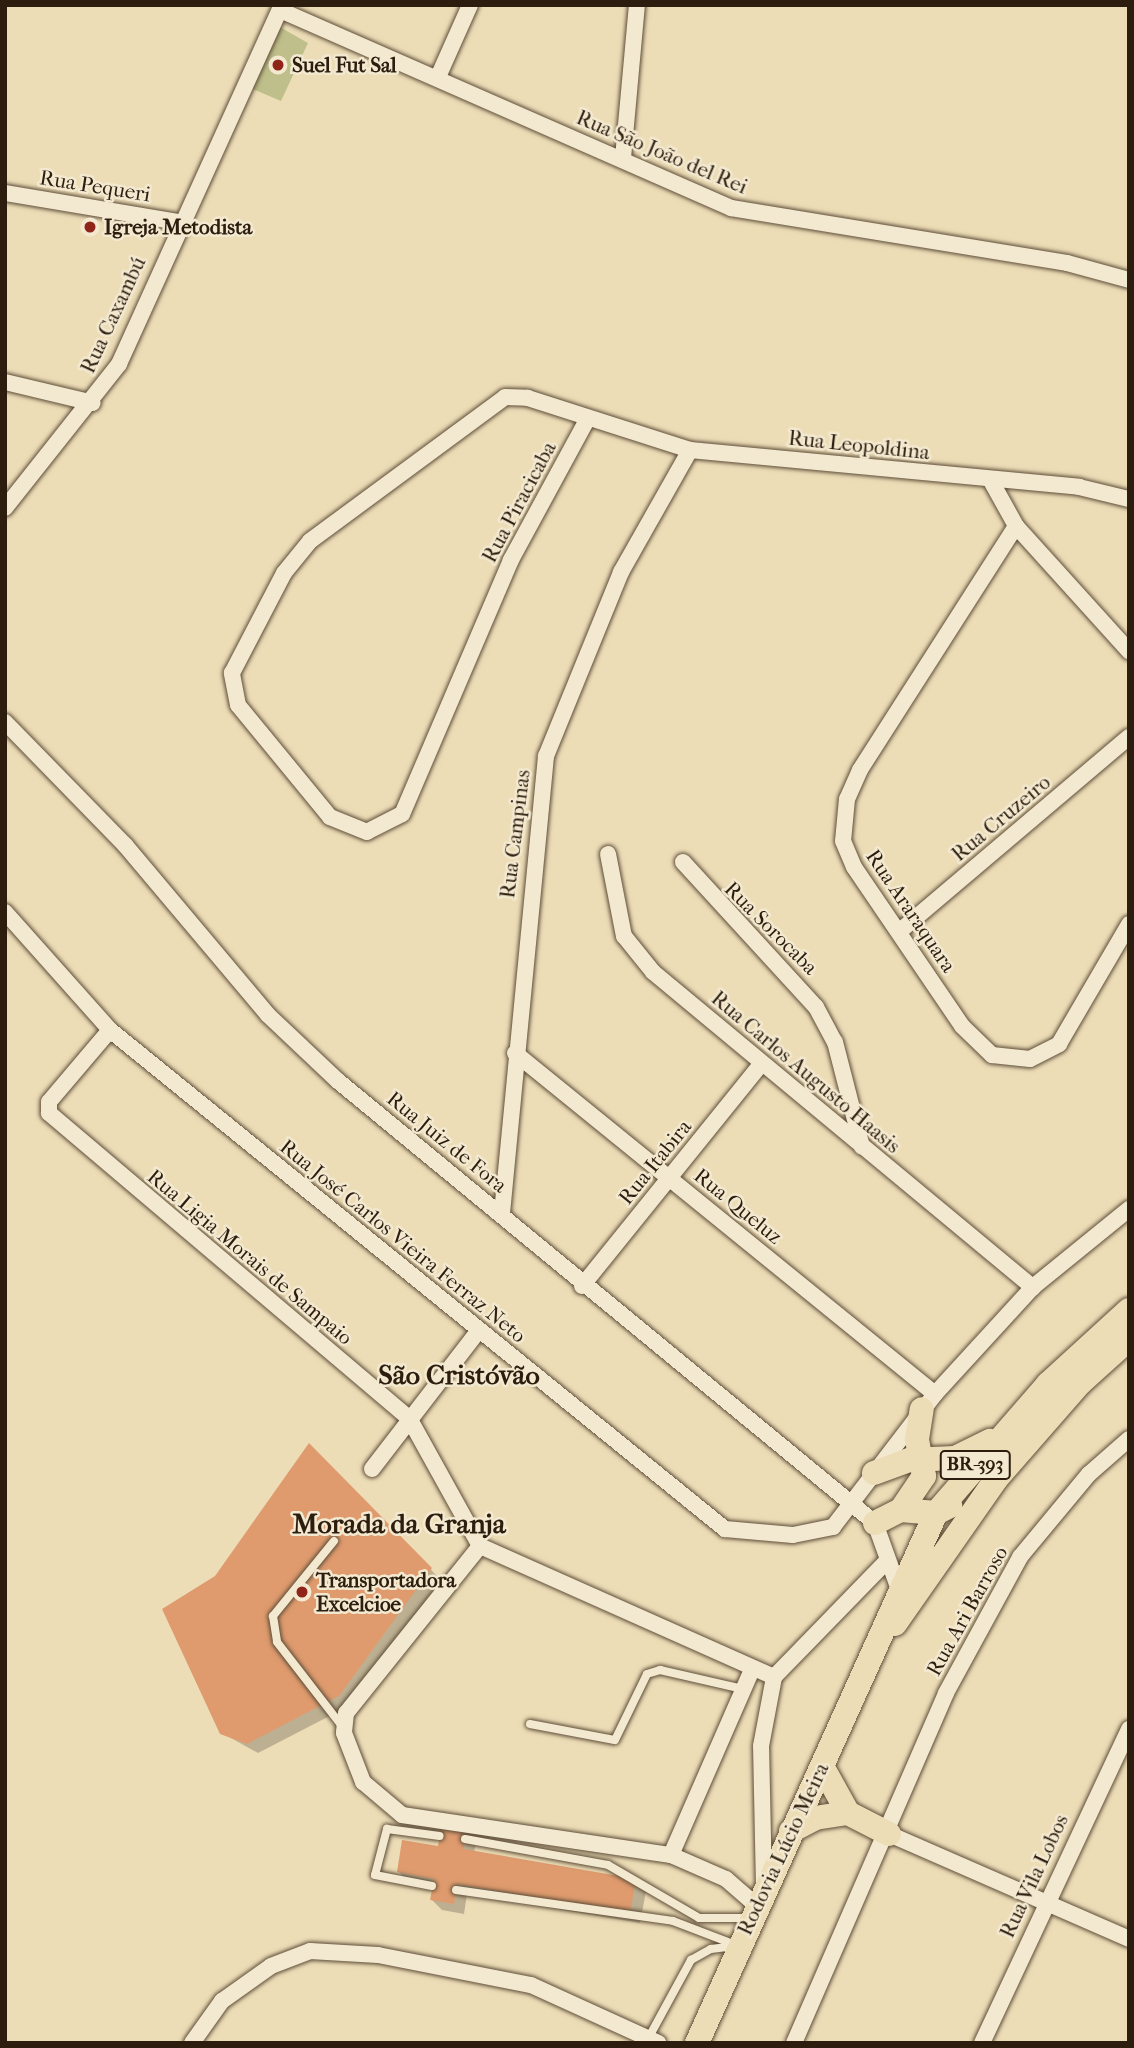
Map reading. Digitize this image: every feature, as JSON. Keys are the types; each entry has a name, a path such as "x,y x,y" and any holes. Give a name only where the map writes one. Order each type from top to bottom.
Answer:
{"main road":[{"name":"Rodovia Lúcio Meira","path":"697,2043 757,1903 873,1657 898,1587 936,1513 997,1438 1129,1310"},
{"name":"Rodovia Lúcio Meira","path":"873,1657 988,1489 1080,1383 1129,1339"},
{"path":"901,1510 936,1513 964,1494 1038,1410 1080,1383"},
{"path":"875,1523 901,1510 919,1489 924,1462 917,1438 929,1401"},
{"path":"874,1473 955,1458 997,1438"},
{"path":"822,1766 848,1813 888,1834"},
{"path":"791,1831 815,1818 848,1813"}],"street":[{"path":"438,77 470,5"},
{"path":"623,158 637,5"},
{"name":"Rua São João del Rei","path":"281,8 753,214 1067,262 1129,280"},
{"name":"Rua Caxambú","path":"5,508 93,403 119,364 179,222 281,8"},
{"name":"Rua Pequeri","path":"5,193 179,222"},
{"path":"5,382 93,403"},
{"name":"Rua Piracicaba","path":"505,397 588,418 495,595 402,814 390,825 367,832 330,817 232,691 232,673 253,626 284,573 319,534 505,397"},
{"name":"Rua Leopoldina","path":"588,418 690,450 1079,487 1129,499"},
{"name":"Rua Campinas","path":"502,1213 514,1053 546,756 621,572 690,450"},
{"path":"990,479 1016,526 1129,651"},
{"name":"Rua Araraquara","path":"1016,526 847,799 842,823 850,859 979,1046 1007,1059 1030,1059 1059,1044 1129,924"},
{"name":"Rua Juiz de Fora","path":"5,722 125,845 268,1015 338,1081 502,1213 582,1286 875,1523"},
{"name":"Rua Cruzeiro","path":"900,931 1129,737"},
{"name":"Rua Carlos Augusto Haasis","path":"608,854 624,936 636,953 761,1064 1033,1287"},
{"name":"Rua Sorocaba","path":"683,862 816,1007 835,1042 862,1147"},
{"name":"Rua José Carlos Vieira Ferraz Neto","path":"5,912 110,1030 725,1529 762,1535 825,1529 851,1503 929,1401 1033,1287 1129,1209"},
{"name":"Rua Ligia Morais de Sampaio","path":"110,1030 49,1102 51,1116 409,1418 480,1546"},
{"name":"Rua Queluz","path":"514,1053 670,1178 929,1401"},
{"name":"Rua Itabira","path":"582,1286 761,1064"},
{"path":"372,1469 479,1330"},
{"name":"Rua Ari Barroso","path":"794,2043 888,1834 946,1693 1020,1557 1088,1474 1129,1439"},
{"path":"875,1523 898,1587"},
{"path":"757,1903 726,1879 671,1855 402,1815 363,1782 342,1727 350,1704 480,1546 751,1671 774,1677"},
{"path":"757,1903 761,1746 774,1677 887,1562"},
{"path":"671,1855 751,1671"},
{"name":"Rua Vila Lobos","path":"982,2043 1044,1902 1129,1729"},
{"path":"888,1834 1129,1939"},
{"path":"192,2043 222,2001 271,1966 310,1951 378,1955 531,1985 649,2041"}],"lane":[{"path":"334,1541 272,1616 277,1642 342,1727"},
{"path":"530,1724 615,1740 647,1674 660,1670 743,1689"},
{"path":"432,1886 375,1875 387,1829 440,1836"},
{"path":"465,1839 622,1869 706,1920 757,1903"},
{"path":"456,1890 673,1921 738,1946"},
{"path":"649,2041 691,1960 710,1949 738,1946"}],"green space":[{"name":"Suel Fut Sal","path":"278,26 308,43 281,101 248,87"}],"building":[{"name":"Transportadora Excelcioe","path":"309,1443 432,1568 339,1696 247,1744 220,1734 162,1609 215,1576"},
{"path":"441,1827 466,1831 464,1849 636,1879 630,1914 457,1884 454,1904 430,1900 434,1879 397,1872 402,1840 438,1846"}],"place":[{"name":"Suel Fut Sal","path":"278,65"},
{"name":"Igreja Metodista","path":"90,227"},
{"name":"Transportadora Excelcioe","path":"302,1592"}],"district":[{"name":"São Cristóvão","path":"459,1375"},
{"name":"Morada da Granja","path":"399,1524"}]}
